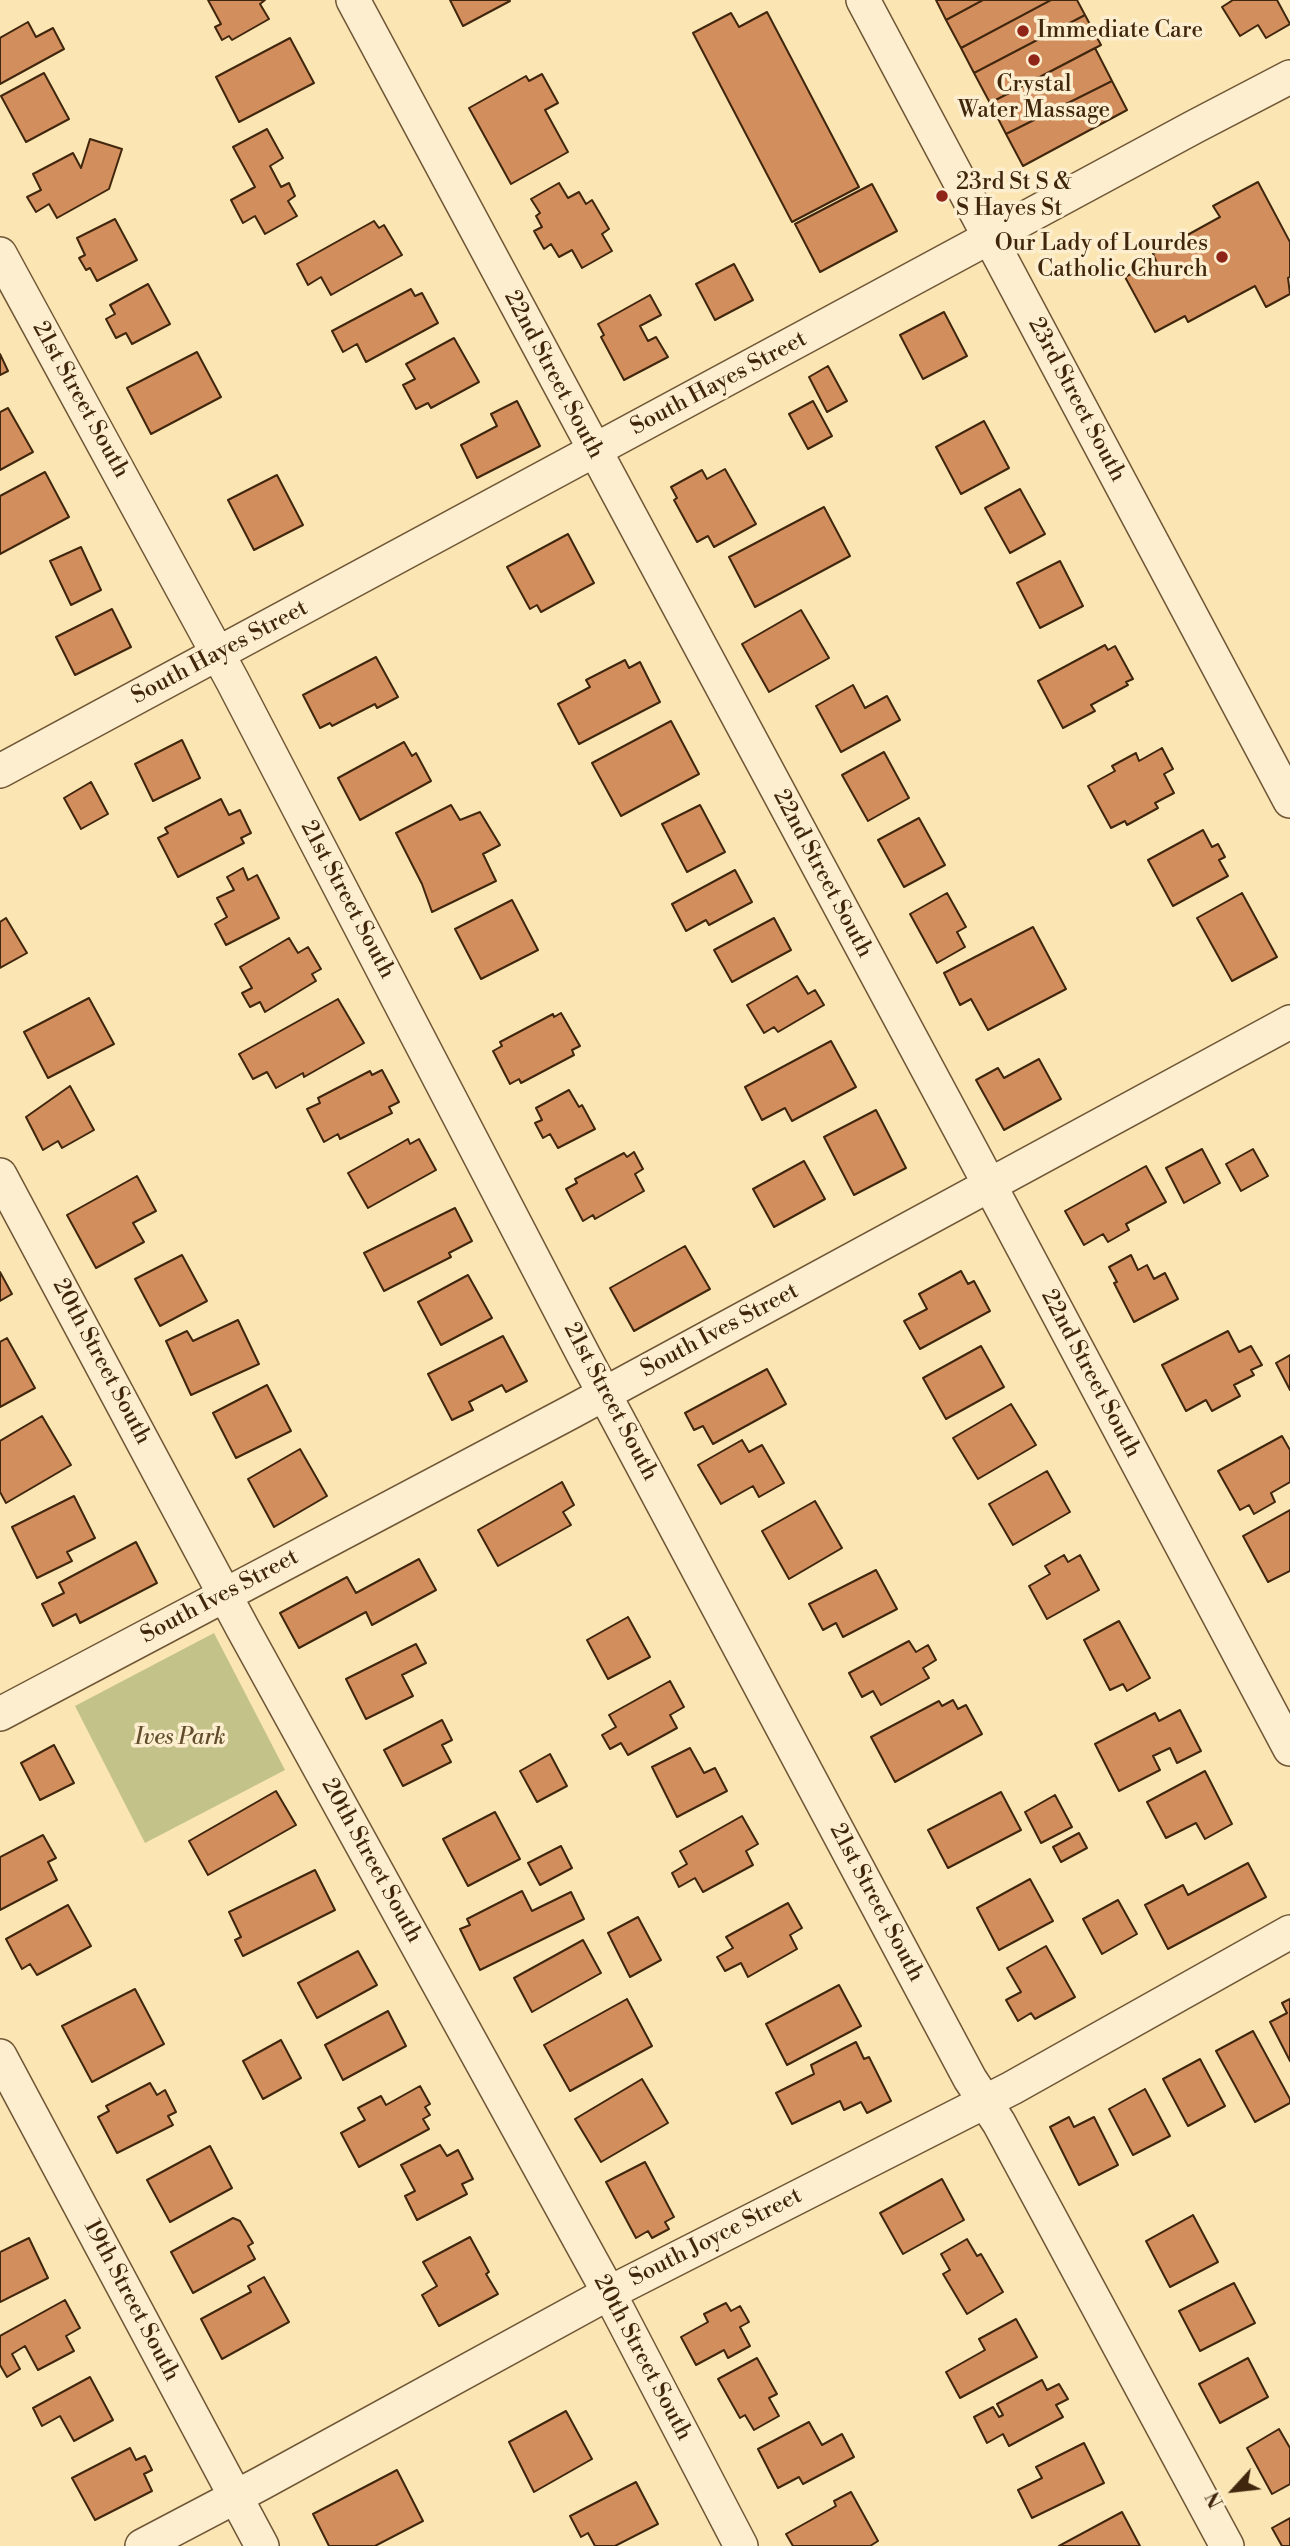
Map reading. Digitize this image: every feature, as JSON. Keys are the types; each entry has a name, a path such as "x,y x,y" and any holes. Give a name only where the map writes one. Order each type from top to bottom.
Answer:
{"street":[{"name":"22nd Street South","path":"353,0 1290,1749"},
{"name":"23rd Street South","path":"863,0 1290,800"},
{"name":"South Hayes Street","path":"0,771 1290,77"},
{"name":"21st Street South","path":"0,254 218,654 605,1394 970,2079 1005,2135 1227,2546"},
{"name":"South Ives Street","path":"0,1714 605,1394 1290,1021"},
{"name":"20th Street South","path":"0,1175 225,1594 609,2293 741,2546"},
{"name":"South Joyce Street","path":"142,2546 609,2293 985,2102 1290,1931"},
{"name":"19th Street South","path":"0,2056 262,2546"}],"green space":[{"name":"Ives Park","path":"214,1633 285,1770 145,1843 75,1706"}],"building":[{"path":"208,0 265,0 260,4 269,19 232,40 229,36 222,40 215,27 221,24"},
{"path":"450,0 509,0 510,1 463,26"},
{"path":"936,0 983,0 946,20"},
{"path":"983,0 1051,0 961,48 946,20"},
{"name":"Immediate Care","path":"1051,0 1077,0 1085,15 974,73 961,48"},
{"path":"1233,0 1277,0 1290,24 1266,38 1258,25 1240,36 1222,7"},
{"path":"767,12 859,187 792,222 693,33 731,13 739,27"},
{"name":"Crystal Water Massage","path":"1085,15 1101,45 990,103 974,73"},
{"path":"28,22 36,37 53,28 64,49 0,84 0,38"},
{"path":"290,38 314,83 239,122 216,77"},
{"path":"1095,48 1112,81 1006,134 990,103"},
{"path":"44,73 69,119 26,142 1,96"},
{"path":"542,74 558,103 545,110 568,152 511,184 469,108 526,76 529,81"},
{"path":"1112,81 1127,110 1023,166 1006,134"},
{"path":"267,129 283,158 270,166 281,187 289,183 295,196 288,201 297,216 265,234 255,216 243,223 231,200 255,187 233,147"},
{"path":"90,139 122,149 109,189 57,218 49,204 36,212 27,197 41,190 33,174 73,153 81,168"},
{"name":"Our Lady of Lourdes Catholic Church","path":"1258,182 1290,242 1290,294 1266,307 1255,286 1188,322 1185,316 1155,332 1125,277 1156,261 1153,254 1220,217 1213,206"},
{"path":"559,183 568,198 579,192 586,204 592,200 609,229 602,234 612,251 582,268 572,250 559,257 551,244 544,249 534,231 542,227 536,216 540,213 531,199"},
{"path":"872,184 897,231 820,272 795,224"},
{"path":"115,219 137,260 97,281 90,268 86,270 79,258 85,255 77,238"},
{"path":"374,221 379,228 384,225 402,255 331,295 321,277 308,285 297,264"},
{"path":"734,264 753,300 715,320 696,284"},
{"path":"148,284 170,324 132,344 126,333 116,338 106,319 115,314 110,305"},
{"path":"411,289 415,296 422,293 438,323 366,362 357,344 343,352 332,331"},
{"path":"650,295 661,315 640,326 648,341 656,337 668,357 624,380 601,337 604,335 598,324"},
{"path":"944,312 967,356 923,379 900,335"},
{"path":"454,338 479,382 431,408 428,403 416,409 403,385 415,379 406,364"},
{"path":"197,352 221,397 151,434 127,388"},
{"path":"0,354 8,371 0,375"},
{"path":"828,366 847,401 827,412 809,377"},
{"path":"517,401 540,446 477,478 461,445 497,426 491,414"},
{"path":"813,401 832,436 808,449 789,414"},
{"path":"8,408 33,452 0,470 0,412"},
{"path":"984,421 1009,468 961,494 936,447"},
{"path":"725,469 756,524 714,547 708,536 697,542 674,500 677,498 671,487 702,470 707,479"},
{"path":"45,472 69,517 0,554 0,496"},
{"path":"277,475 303,525 254,550 228,500"},
{"path":"1020,489 1045,534 1010,553 985,508"},
{"path":"824,507 850,556 755,607 729,557"},
{"path":"568,534 594,583 541,612 537,605 530,609 507,567"},
{"path":"81,547 101,590 71,605 50,561"},
{"path":"1060,561 1083,606 1040,628 1017,583"},
{"path":"112,609 131,647 75,675 56,637"},
{"path":"801,610 829,658 769,692 742,644"},
{"path":"1105,645 1108,650 1115,646 1133,679 1126,682 1128,685 1091,705 1095,711 1063,728 1038,681"},
{"path":"376,657 398,697 377,708 375,704 332,726 330,723 320,728 303,695"},
{"path":"625,660 629,668 640,662 660,702 579,744 558,704 590,687 586,680"},
{"path":"853,685 865,708 887,696 900,720 841,752 816,706"},
{"path":"671,721 699,774 621,816 592,763"},
{"path":"182,740 200,778 153,801 135,764"},
{"path":"404,742 412,756 416,753 431,781 360,820 338,778"},
{"path":"1162,748 1173,769 1164,774 1174,793 1155,803 1158,808 1127,825 1125,821 1111,828 1088,786 1115,771 1112,766 1136,753 1139,761"},
{"path":"884,752 909,798 868,821 842,775"},
{"path":"91,782 108,814 81,829 64,798"},
{"path":"221,799 229,815 240,810 251,833 241,838 244,843 178,877 158,838 168,833 165,828"},
{"path":"451,805 460,820 480,812 500,845 483,854 496,881 432,912 422,884 396,833"},
{"path":"700,805 725,852 687,872 662,824"},
{"path":"919,818 945,865 904,887 878,840"},
{"path":"1203,830 1212,847 1218,844 1225,857 1219,860 1228,876 1173,906 1148,860"},
{"path":"243,868 248,880 257,875 279,918 226,945 215,924 227,917 217,898 234,890 227,877"},
{"path":"735,870 752,902 709,925 706,920 686,931 672,904"},
{"path":"947,893 966,927 957,932 965,947 937,963 910,914"},
{"path":"1242,893 1277,957 1232,981 1197,918"},
{"path":"512,900 538,950 481,979 455,929"},
{"path":"6,918 27,953 0,968 0,922"},
{"path":"774,918 791,950 732,982 714,950"},
{"path":"1033,927 1066,989 988,1030 971,999 960,1005 944,973"},
{"path":"289,938 298,953 308,947 321,969 312,974 316,981 265,1012 260,1002 250,1007 242,993 252,988 240,967"},
{"path":"797,976 808,994 815,990 824,1005 778,1032 774,1027 764,1033 747,1005"},
{"path":"89,998 114,1044 48,1078 24,1032"},
{"path":"338,999 364,1043 304,1077 303,1073 276,1088 267,1072 253,1079 239,1054"},
{"path":"561,1013 580,1046 572,1050 574,1055 521,1083 519,1079 510,1084 493,1051 502,1046 500,1042 553,1014 554,1017"},
{"path":"831,1041 856,1087 792,1121 785,1108 762,1120 745,1087"},
{"path":"1039,1059 1061,1099 1004,1130 976,1080 998,1068 1004,1078"},
{"path":"382,1070 399,1102 389,1107 392,1113 340,1139 338,1134 324,1142 307,1109 320,1103 318,1098 370,1071 372,1075"},
{"path":"70,1086 94,1130 62,1148 58,1141 43,1150 26,1117"},
{"path":"569,1090 579,1107 582,1105 595,1129 558,1148 550,1134 543,1138 535,1123 542,1120 536,1108"},
{"path":"876,1110 906,1168 854,1195 824,1137"},
{"path":"408,1139 410,1144 419,1139 436,1170 368,1208 348,1173"},
{"path":"1202,1149 1220,1183 1184,1203 1166,1168"},
{"path":"1253,1149 1268,1176 1241,1191 1226,1164"},
{"path":"634,1152 643,1169 635,1174 644,1191 595,1219 593,1215 583,1221 566,1189 577,1183 575,1179 624,1153 627,1157"},
{"path":"804,1161 825,1199 774,1227 753,1189"},
{"path":"1146,1166 1166,1202 1126,1224 1129,1230 1108,1242 1103,1234 1084,1245 1065,1211"},
{"path":"137,1176 156,1211 133,1223 144,1242 96,1268 67,1215"},
{"path":"455,1208 472,1241 449,1253 451,1257 384,1291 364,1253"},
{"path":"685,1246 710,1289 634,1331 610,1288"},
{"path":"182,1255 207,1301 160,1326 135,1279"},
{"path":"1131,1255 1138,1270 1147,1265 1154,1279 1165,1273 1178,1299 1134,1322 1109,1267"},
{"path":"961,1271 968,1284 974,1281 990,1311 920,1349 904,1321 927,1309 919,1294"},
{"path":"0,1272 12,1294 0,1301"},
{"path":"468,1275 492,1318 441,1345 418,1302"},
{"path":"238,1320 259,1364 191,1395 166,1341 187,1331 193,1341"},
{"path":"1228,1331 1239,1352 1251,1346 1262,1365 1251,1370 1254,1375 1234,1385 1240,1396 1212,1411 1206,1400 1186,1411 1162,1365"},
{"path":"503,1336 527,1381 506,1392 502,1385 469,1402 473,1410 452,1420 428,1374"},
{"path":"7,1338 35,1388 0,1407 0,1342"},
{"path":"981,1346 1004,1387 946,1419 923,1378"},
{"path":"1290,1355 1290,1390 1276,1363"},
{"path":"767,1369 786,1404 713,1444 703,1426 694,1430 685,1413"},
{"path":"267,1385 291,1431 236,1458 213,1413"},
{"path":"1011,1404 1036,1445 978,1479 953,1438"},
{"path":"42,1416 71,1465 6,1503 0,1492 0,1441"},
{"path":"1282,1436 1290,1450 1290,1482 1271,1493 1275,1502 1254,1514 1249,1505 1240,1510 1218,1471"},
{"path":"742,1440 749,1452 762,1445 784,1483 759,1497 753,1486 721,1504 698,1465"},
{"path":"300,1449 327,1496 274,1527 248,1479"},
{"path":"1047,1471 1070,1512 1013,1545 989,1504"},
{"path":"562,1482 574,1505 563,1512 571,1525 498,1566 478,1530"},
{"path":"74,1496 95,1538 67,1552 72,1561 37,1578 12,1527"},
{"path":"815,1501 842,1548 789,1579 762,1531"},
{"path":"1290,1510 1290,1571 1268,1582 1243,1536"},
{"path":"136,1542 157,1583 80,1623 76,1614 53,1626 42,1604 64,1593 59,1583"},
{"path":"1064,1555 1068,1562 1080,1555 1099,1590 1047,1619 1029,1586 1050,1574 1045,1566"},
{"path":"419,1559 436,1590 372,1625 366,1612 299,1648 280,1613 347,1577 356,1593"},
{"path":"876,1570 897,1609 843,1637 836,1623 823,1630 809,1604"},
{"path":"628,1617 650,1657 608,1679 587,1640"},
{"path":"1119,1621 1150,1678 1127,1691 1123,1684 1110,1690 1084,1640"},
{"path":"909,1641 916,1652 928,1645 936,1660 923,1668 929,1678 881,1705 873,1691 862,1697 849,1673"},
{"path":"416,1644 426,1663 402,1675 413,1696 366,1719 346,1679"},
{"path":"670,1681 684,1707 670,1715 677,1728 628,1755 621,1743 610,1749 602,1735 616,1727 609,1715"},
{"path":"953,1700 958,1709 966,1705 982,1734 895,1782 871,1737 939,1701 942,1706"},
{"path":"1180,1710 1201,1751 1177,1763 1170,1748 1153,1756 1160,1770 1119,1791 1095,1744 1155,1713 1159,1721"},
{"path":"442,1720 452,1740 442,1745 451,1762 403,1786 384,1750"},
{"path":"54,1745 74,1783 40,1800 21,1763"},
{"path":"690,1748 704,1773 715,1768 727,1791 677,1817 652,1767"},
{"path":"550,1754 567,1786 537,1802 520,1771"},
{"path":"1205,1771 1232,1824 1205,1839 1196,1823 1166,1838 1147,1802"},
{"path":"276,1791 296,1825 208,1875 189,1841"},
{"path":"1001,1792 1021,1830 948,1868 928,1830"},
{"path":"1055,1795 1072,1827 1041,1843 1025,1812"},
{"path":"495,1812 520,1859 468,1886 443,1839"},
{"path":"742,1816 758,1844 746,1851 753,1865 703,1892 695,1878 679,1887 672,1873 687,1864 680,1851"},
{"path":"1079,1833 1087,1848 1061,1862 1053,1847"},
{"path":"43,1835 56,1858 48,1862 57,1880 0,1910 0,1857"},
{"path":"561,1846 572,1868 540,1885 528,1863"},
{"path":"1248,1863 1266,1897 1168,1949 1145,1905 1183,1885 1188,1895"},
{"path":"315,1870 335,1910 243,1956 235,1940 241,1937 229,1912"},
{"path":"1030,1879 1053,1921 999,1950 977,1908"},
{"path":"522,1891 532,1911 571,1892 584,1919 480,1970 460,1929 470,1925 467,1919"},
{"path":"1118,1900 1137,1934 1102,1954 1083,1919"},
{"path":"788,1903 802,1928 790,1935 797,1949 748,1977 741,1963 725,1971 717,1957 733,1948 726,1937"},
{"path":"68,1905 91,1946 37,1975 30,1964 22,1969 6,1939"},
{"path":"638,1917 661,1960 630,1977 608,1933"},
{"path":"583,1940 601,1973 532,2012 514,1978"},
{"path":"1046,1946 1075,1997 1035,2019 1031,2013 1018,2021 1006,2000 1021,1992 1007,1968"},
{"path":"358,1951 377,1985 317,2018 298,1983"},
{"path":"839,1985 861,2026 787,2065 766,2024"},
{"path":"135,1989 164,2044 92,2082 62,2026"},
{"path":"627,1999 652,2046 570,2091 544,2045"},
{"path":"1290,1999 1290,2061 1270,2022 1287,2013 1282,2003"},
{"path":"388,2011 406,2046 343,2080 325,2045"},
{"path":"1253,2031 1290,2099 1290,2103 1255,2122 1216,2051"},
{"path":"281,2040 301,2078 263,2099 243,2061"},
{"path":"856,2042 864,2059 869,2057 891,2101 867,2113 861,2102 844,2110 840,2101 792,2124 776,2093 814,2074 811,2065"},
{"path":"1200,2059 1225,2106 1188,2126 1163,2079"},
{"path":"642,2079 668,2123 601,2162 575,2119"},
{"path":"150,2083 157,2095 165,2090 176,2112 168,2116 173,2125 117,2153 98,2117 109,2111 106,2106"},
{"path":"420,2086 430,2104 425,2107 430,2115 423,2119 429,2129 359,2167 341,2133 365,2120 358,2108 381,2096 386,2105"},
{"path":"1145,2089 1170,2136 1133,2155 1109,2109"},
{"path":"1069,2117 1074,2127 1094,2117 1118,2165 1079,2185 1050,2127"},
{"path":"440,2145 447,2156 458,2150 473,2179 462,2184 467,2194 417,2220 405,2196 415,2191 401,2165"},
{"path":"210,2146 232,2188 170,2222 147,2180"},
{"path":"645,2162 674,2217 665,2222 669,2229 652,2238 648,2231 636,2238 606,2182"},
{"path":"942,2179 964,2220 903,2254 880,2213"},
{"path":"1193,2215 1218,2262 1170,2287 1146,2241"},
{"path":"233,2218 240,2221 253,2243 248,2246 255,2259 193,2293 171,2252"},
{"path":"470,2237 498,2294 439,2326 422,2295 437,2286 423,2262"},
{"path":"29,2238 48,2278 0,2302 0,2252"},
{"path":"967,2239 977,2256 981,2254 1003,2292 967,2314 943,2274 950,2270 941,2254"},
{"path":"264,2277 289,2322 222,2359 201,2319 251,2292 248,2286"},
{"path":"1234,2283 1255,2323 1200,2351 1179,2311"},
{"path":"65,2300 80,2328 66,2336 74,2351 38,2370 25,2346 12,2354 20,2369 7,2377 0,2365 0,2336"},
{"path":"726,2303 731,2311 740,2306 749,2322 740,2327 750,2346 728,2358 724,2350 696,2365 681,2337 708,2322 704,2314"},
{"path":"1016,2319 1037,2357 960,2398 946,2372 985,2350 979,2339"},
{"path":"757,2358 777,2394 769,2398 779,2416 754,2430 745,2415 740,2418 718,2379"},
{"path":"1248,2358 1268,2397 1220,2423 1199,2384"},
{"path":"90,2377 113,2420 74,2441 60,2416 42,2426 33,2408"},
{"path":"1042,2380 1047,2390 1059,2384 1068,2399 1056,2405 1063,2417 1009,2446 1003,2434 987,2443 974,2417 993,2407 999,2417 1003,2415 997,2404"},
{"path":"566,2411 592,2459 534,2492 509,2442"},
{"path":"809,2422 822,2445 842,2434 854,2457 803,2484 799,2477 778,2488 758,2449"},
{"path":"1279,2429 1290,2448 1290,2484 1272,2494 1247,2448"},
{"path":"1084,2443 1104,2483 1032,2518 1018,2490 1042,2478 1036,2467"},
{"path":"130,2448 136,2460 145,2456 152,2470 144,2474 152,2491 95,2520 72,2478"},
{"path":"397,2470 423,2521 375,2546 329,2546 313,2514"},
{"path":"636,2482 658,2524 615,2546 595,2546 588,2533 581,2537 570,2516"},
{"path":"851,2492 878,2541 870,2546 793,2546 786,2534 836,2506 834,2501"},
{"path":"1122,2512 1140,2546 1059,2546"},
{"path":"1290,2518 1290,2546 1282,2546 1272,2528"}],"place":[{"name":"Immediate Care","path":"1023,31"},
{"name":"Crystal Water Massage","path":"1034,60"},
{"name":"23rd St S & S Hayes St","path":"942,196"},
{"name":"Our Lady of Lourdes Catholic Church","path":"1222,257"}]}
